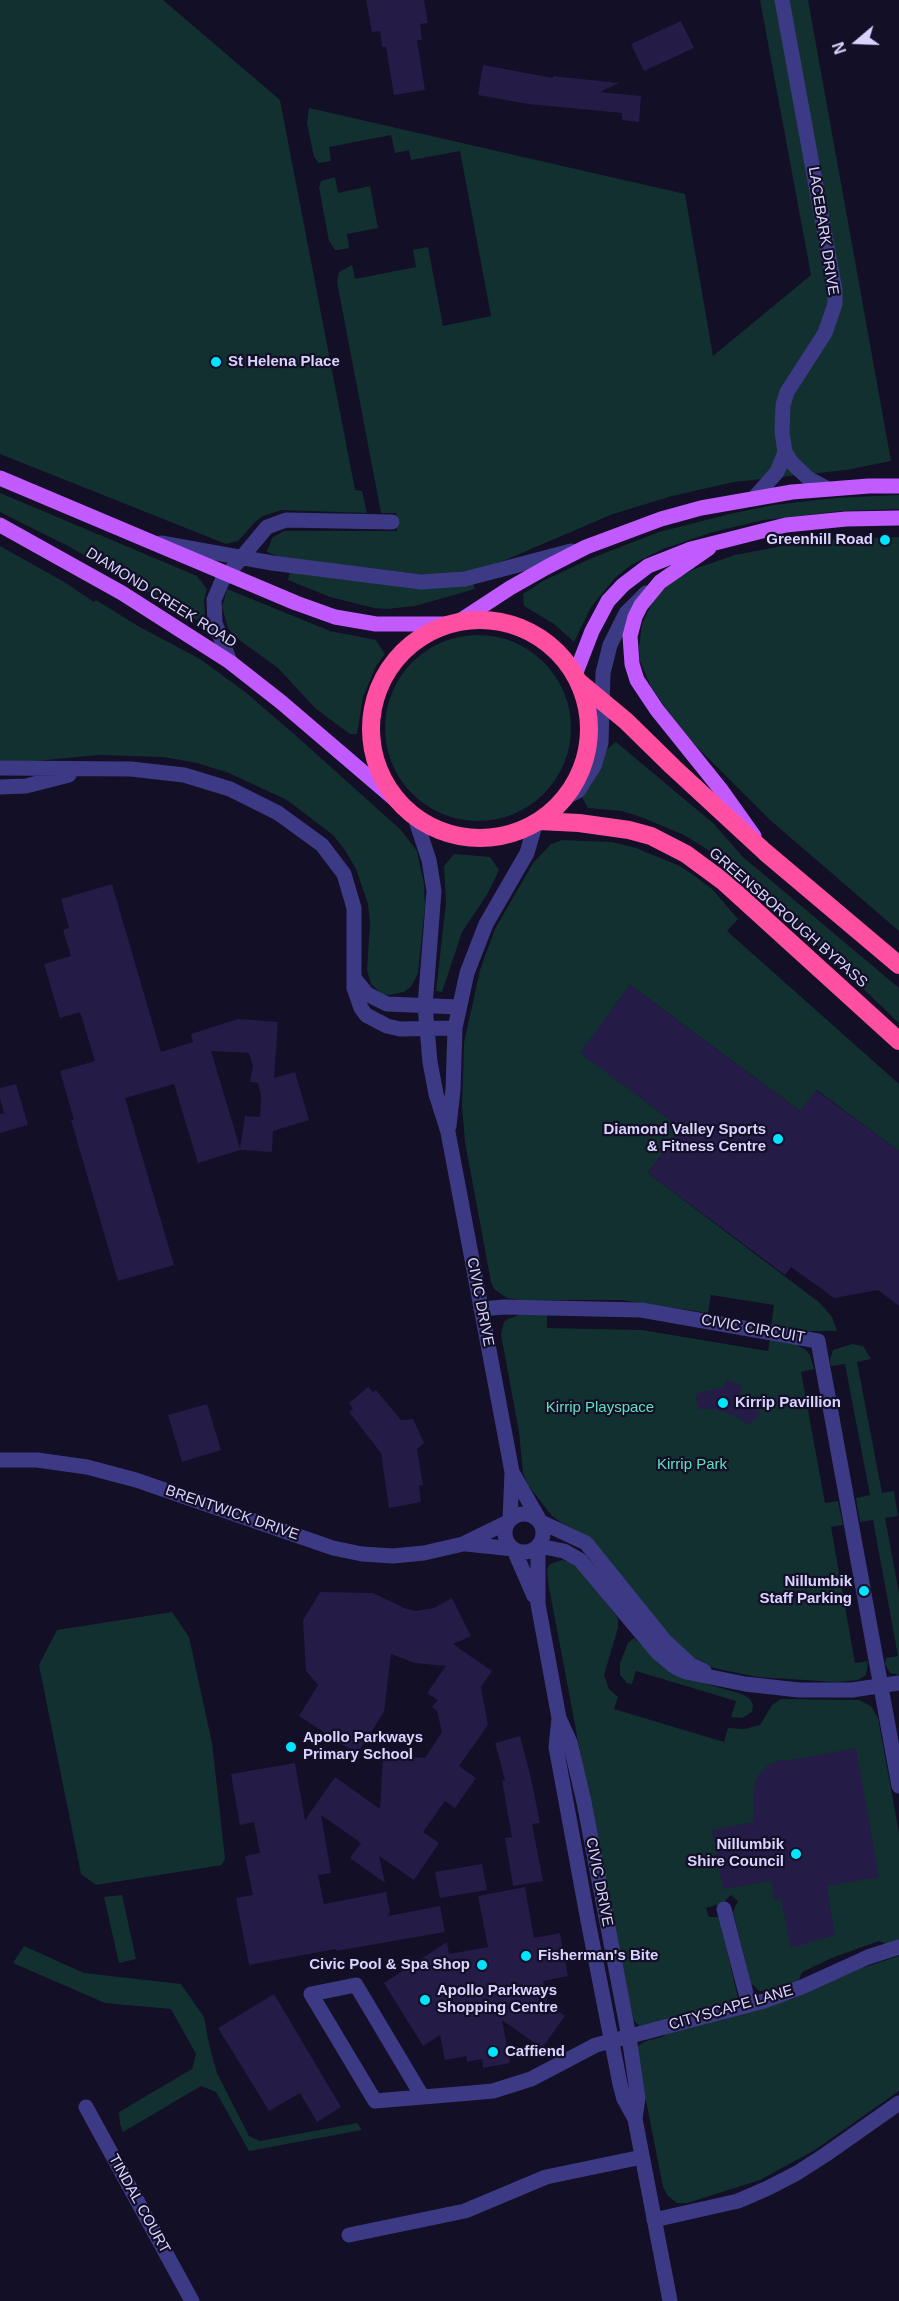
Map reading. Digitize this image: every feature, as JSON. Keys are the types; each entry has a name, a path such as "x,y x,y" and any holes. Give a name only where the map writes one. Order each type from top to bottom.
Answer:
{"highway":[{"path":"576,678 587,708 588,740 581,771 564,798 538,822 504,836 468,837 445,832 409,811 383,778 376,761 371,725 382,681 397,658 424,635 453,623 496,621 526,630 553,647 576,678 765,852 899,965"},
{"name":"GREENSBOROUGH BYPASS","path":"538,822 579,823 629,830 651,836 686,854 724,882 899,1041"}],"main road":[{"path":"0,478 296,603 347,620 376,624 453,623 510,588 586,547 661,519 754,498 828,489 899,486"},
{"path":"576,678 600,614 623,585 648,566 716,542 794,524 846,519 899,518"},
{"name":"DIAMOND CREEK ROAD","path":"0,525 122,592 230,662 281,702 409,811"},
{"path":"716,542 656,586 641,605 632,627 630,651 634,673 657,710 722,791 765,852"}],"street":[{"name":"LACEBARK DRIVE","path":"782,0 835,290 833,312 825,333 793,380 783,405 782,432 785,452"},
{"path":"785,452 800,472 828,489"},
{"path":"754,498 777,472 785,452"},
{"path":"230,662 215,623 213,611 216,593 228,573 267,527 279,521 392,522"},
{"path":"152,541 242,558 409,581 439,582 465,579 586,547"},
{"path":"564,798 582,787 597,759 601,743 606,658 614,633 633,605 656,586"},
{"path":"0,768 157,771 205,781 251,799 278,813 311,836 339,865 352,898 355,920 354,988 361,1008 373,1020 400,1029 455,1028"},
{"path":"0,787 26,786 87,770"},
{"name":"CIVIC DRIVE","path":"409,811 429,860 434,891 425,1006 426,1029 436,1094 448,1132 512,1472 509,1521"},
{"name":"CIVIC DRIVE","path":"448,1132 453,1090 455,1028 467,973 497,902 523,862 538,822"},
{"path":"354,978 367,994 381,1002 398,1005 459,1007"},
{"name":"CIVIC CIRCUIT","path":"481,1309 504,1307 624,1308 818,1341 899,1786"},
{"name":"BRENTWICK DRIVE","path":"0,1460 64,1463 104,1471 333,1548 362,1554 408,1556 463,1544 509,1521"},
{"name":"CIVIC DRIVE","path":"512,1472 540,1522"},
{"path":"721,1679 691,1665 665,1641 586,1543 540,1522 533,1516 517,1515 509,1521 505,1534 509,1545 514,1550 527,1552 538,1547 564,1551 580,1560 644,1637 675,1667 698,1675 721,1679 800,1690 837,1691 899,1683"},
{"path":"538,1547 544,1532 540,1522"},
{"name":"BRENTWICK DRIVE","path":"463,1544 514,1550"},
{"name":"CIVIC DRIVE","path":"538,1547 538,1604 559,1718 570,1742 584,1802 629,2037 638,2098 635,2119 670,2301"},
{"name":"CIVIC DRIVE","path":"514,1550 538,1604"},
{"name":"CIVIC DRIVE","path":"559,1718 556,1747 611,2041 620,2084 629,2110 635,2119"},
{"path":"723,1907 749,2005"},
{"name":"CITYSCAPE LANE","path":"422,2096 356,1985 311,1994 375,2101 471,2093 514,2085 531,2079 588,2049 749,2005 802,1987 846,1966 899,1947"},
{"path":"654,2220 738,2200 768,2188 825,2155 899,2103"},
{"name":"TINDAL COURT","path":"86,2107 192,2301"},
{"path":"349,2235 465,2211 546,2177 642,2157"}],"green space":[{"path":"0,0 163,0 280,100 355,490 362,491 367,513 281,510 263,516 238,541 226,544 0,454"},
{"path":"760,0 808,0 891,461 846,470 734,482 672,496 613,514 503,561 471,571 434,576 279,557 267,552 272,538 284,531 397,531 396,513 381,513 337,282 339,272 352,265 355,279 416,267 413,250 428,247 443,326 491,316 460,151 411,160 409,150 395,153 391,135 329,147 331,161 319,163 314,157 307,123 309,108 685,194 713,356 811,275"},
{"path":"335,177 338,193 370,186 378,228 347,234 349,248 339,250 335,250 329,241 319,187 321,181"},
{"path":"0,493 197,576 207,589 204,601 205,616 199,621 191,617 70,547 0,512"},
{"path":"899,495 899,509 841,511 764,520 713,532 663,549 631,565 616,577 591,607 574,642 554,624 524,606 523,594 543,581 592,558 659,532 774,505 835,498"},
{"path":"899,537 899,931 770,820 683,733 651,687 640,661 639,648 642,624 653,601 671,582 694,569 735,555 787,545 836,539"},
{"path":"0,546 66,583 94,602 96,600 138,626 200,659 244,691 401,830 417,851 424,884 425,906 418,973 411,987 404,992 390,995 382,994 371,984 367,970 370,923 368,904 356,869 333,835 287,800 229,773 197,763 164,757 98,755 0,762"},
{"path":"290,571 473,583 475,589 415,606 374,608 330,597 288,580"},
{"path":"227,589 330,631 376,640 385,654 376,666 363,697 357,734 350,734 316,709 278,668 234,636 228,628 222,607"},
{"path":"478,635 513,642 544,662 564,693 571,728 564,763 544,794 513,814 478,821 443,814 412,794 392,763 385,728 392,693 412,662 443,642"},
{"path":"616,742 714,824 743,857 899,988 899,1023 766,896 708,850 684,835 641,817 622,811 588,808 582,797 602,763 606,750"},
{"path":"562,840 612,842 636,848 680,866 696,877 712,889 738,919 727,931 899,1084 899,1151 817,1090 800,1111 630,985 581,1053 681,1128 648,1173 820,1303 832,1317 837,1331 798,1331 771,1326 774,1305 711,1295 708,1313 622,1300 520,1300 507,1298 494,1289 465,1142 462,1106 464,1043 480,970 495,929 533,863 551,844"},
{"path":"454,854 490,857 499,870 488,893 462,932 442,992 436,991 446,903 444,866"},
{"name":"Kirrip Park","path":"519,1315 547,1315 547,1328 642,1330 768,1351 770,1339 795,1344 806,1350 814,1369 801,1372 825,1503 838,1501 843,1525 831,1527 855,1663 868,1661 866,1675 858,1680 836,1682 757,1677 709,1667 679,1649 590,1538 552,1516 528,1485 523,1473 519,1432 501,1334 504,1322"},
{"path":"852,1344 863,1346 871,1359 857,1362 882,1493 894,1491 898,1516 885,1518 899,1593 899,1675 890,1673 885,1664 886,1658 898,1656 873,1520 860,1522 856,1498 870,1495 845,1364 831,1366 830,1359 833,1350"},
{"path":"562,1560 575,1563 618,1618 618,1628 604,1675 609,1689 618,1697 614,1709 724,1742 728,1728 745,1729 760,1725 772,1705 781,1699 859,1700 871,1706 878,1718 899,1833 899,1940 886,1944 879,1941 832,1958 802,1972 798,1983 771,1991 759,1991 751,1983 733,1912 738,1901 731,1895 723,1903 706,1908 709,1917 719,1917 739,2002 640,2026 636,2023 633,2018 603,1873 548,1582 547,1569 550,1564"},
{"path":"172,1612 189,1637 212,1743 225,1858 222,1865 96,1885 81,1874 39,1665 57,1630"},
{"path":"634,1638 656,1659 688,1679 742,1694 750,1699 753,1705 752,1712 742,1718 731,1717 736,1701 636,1671 632,1684 627,1683 620,1675 620,1663 628,1643"},
{"path":"122,1895 136,1959 119,1963 104,1897"},
{"path":"24,1946 84,1973 181,1984 204,2017 217,2073 249,2136 260,2141 357,2123 362,2130 249,2151 216,2092 201,2086 123,2132 119,2112 192,2069 196,2054 171,2009 105,2003 13,1963"},
{"path":"899,1956 899,2091 815,2150 760,2180 687,2203 677,2203 668,2196 663,2187 638,2060 638,2046 671,2031 795,1998 859,1969"}],"building":[{"path":"366,0 424,0 428,23 420,24 422,40 417,40 425,90 394,95 386,47 382,47 380,31 372,32"},
{"path":"681,21 694,48 644,71 631,44"},
{"path":"483,65 553,78 553,76 619,83 600,92 641,96 639,122 622,120 622,113 528,104 478,95"},
{"path":"112,884 161,1052 193,1042 191,1034 238,1019 278,1022 274,1078 295,1072 309,1120 273,1131 272,1152 240,1150 198,1163 174,1084 125,1098 174,1265 118,1281 71,1120 74,1120 60,1071 95,1061 80,1012 60,1018 44,964 71,956 63,930 69,928 61,899","holes":["211,1051 249,1053 253,1066 250,1082 258,1083 261,1095 260,1117 245,1116 240,1148"]},
{"name":"Diamond Valley Sports & Fitness Centre","path":"630,985 800,1111 816,1090 899,1151 899,1306 878,1290 834,1298 791,1267 785,1275 648,1173 681,1128 580,1053"},
{"path":"16,1084 28,1125 0,1133 0,1114 4,1113 0,1088"},
{"name":"Kirrip Pavillion","path":"727,1380 742,1385 740,1393 761,1414 749,1425 736,1416 714,1409 699,1409 695,1394 724,1387"},
{"path":"368,1387 373,1392 376,1390 401,1420 413,1419 424,1443 417,1449 423,1485 419,1486 421,1502 389,1508 381,1453 349,1412 353,1409 349,1403"},
{"path":"207,1404 221,1450 182,1462 168,1415"},
{"path":"320,1592 373,1593 415,1611 434,1608 452,1598 471,1636 453,1644 492,1671 481,1687 488,1725 459,1766 476,1778 455,1808 445,1801 423,1832 439,1843 414,1880 379,1856 385,1883 350,1858 361,1843 321,1815 331,1873 318,1875 324,1904 386,1892 390,1912 388,1916 440,1906 445,1932 249,1965 236,1898 253,1895 245,1856 260,1853 254,1822 240,1825 231,1774 295,1763 305,1820 335,1777 380,1809 383,1755 425,1758 442,1732 437,1711 432,1707 438,1700 427,1693 446,1666 415,1663 391,1654 384,1712 357,1754 299,1716 318,1685 306,1671 303,1620"},
{"path":"520,1736 540,1823 532,1824 543,1881 513,1886 505,1838 512,1837 502,1781 505,1780 495,1743"},
{"name":"Nillumbik Shire Council","path":"856,1748 879,1877 827,1886 835,1935 791,1948 781,1900 775,1901 771,1881 723,1889 712,1830 753,1822 754,1787 758,1775 768,1765 783,1759 784,1761"},
{"path":"482,1864 487,1890 440,1898 435,1872"},
{"path":"525,1887 534,1938 560,1933 568,1976 543,1981 548,2004 565,2016 542,2048 502,2020 510,2063 483,2068 482,2059 467,2062 466,2056 445,2060 440,2035 423,2046 384,1983 447,1942 449,1954 488,1947 478,1896"},
{"path":"274,1994 341,2107 317,2122 300,2093 269,2111 218,2028"}],"place":[{"name":"St Helena Place","path":"216,362"},
{"name":"Greenhill Road","path":"885,540"},
{"name":"Diamond Valley Sports & Fitness Centre","path":"778,1139"},
{"name":"Kirrip Pavillion","path":"723,1403"},
{"name":"Nillumbik Staff Parking","path":"864,1591"},
{"name":"Apollo Parkways Primary School","path":"291,1747"},
{"name":"Nillumbik Shire Council","path":"796,1854"},
{"name":"Fisherman's Bite","path":"526,1956"},
{"name":"Civic Pool & Spa Shop","path":"482,1965"},
{"name":"Apollo Parkways Shopping Centre","path":"425,2000"},
{"name":"Caffiend","path":"493,2052"}],"park label":[{"name":"Kirrip Playspace","path":"600,1408"}]}
